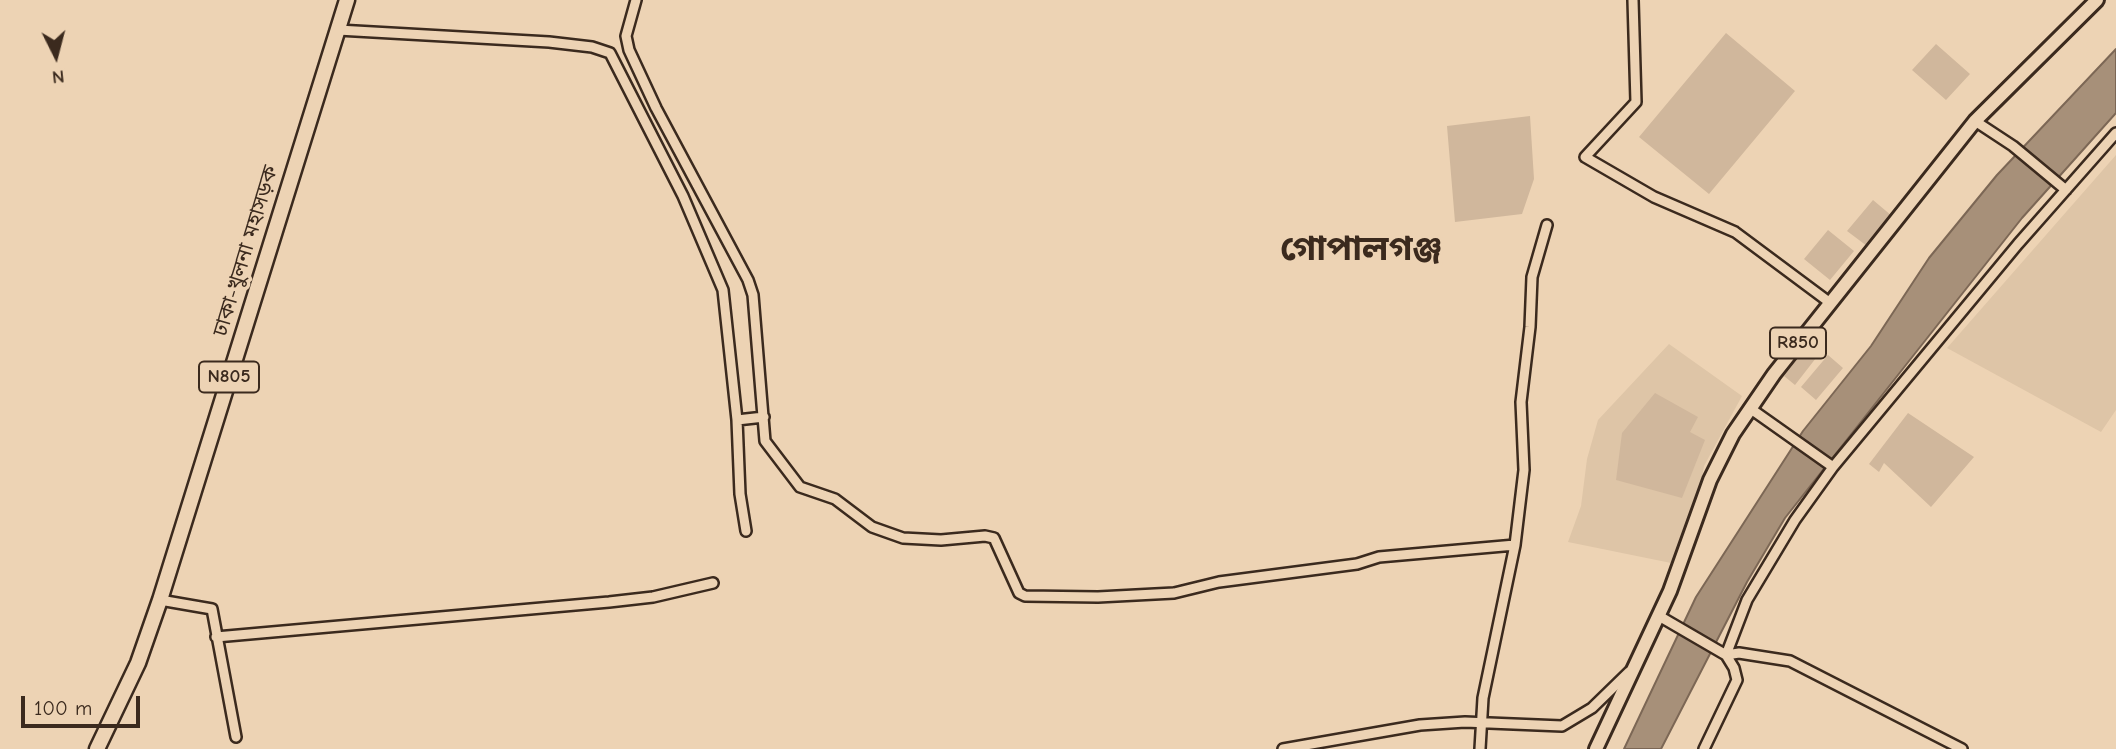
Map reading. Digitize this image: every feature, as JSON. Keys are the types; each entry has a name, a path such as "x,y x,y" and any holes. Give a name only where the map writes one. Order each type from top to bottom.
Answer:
{"highway":[{"name":"ঢাকা-খুলনা মহাসড়ক","path":"97,749 138,663 160,600 347,0"}],"main road":[{"name":"R850","path":"1596,749 1659,616 1715,468 1751,408 1829,302 1975,121 2097,0"}],"street":[{"path":"636,0 626,36 628,50 748,280 753,295 765,441 800,487 835,499 873,527 903,538 994,538 1019,593 1025,596 1098,597 1174,593 1219,582 1357,564 1379,556 1515,545"},
{"path":"1633,0 1636,102 1585,158 1654,197 1735,232 1829,302"},
{"path":"338,30 550,42 592,47 611,53 628,50"},
{"path":"611,53 683,196 723,290 739,420 740,495 746,531"},
{"path":"1975,121 2013,146 2066,190"},
{"path":"1723,653 1747,600 1795,520 1833,467 2116,133"},
{"path":"1480,749 1480,723 1515,545 1524,470 1521,402 1531,327 1532,277 1547,225"},
{"path":"1751,408 1833,467"},
{"path":"739,420 761,417"},
{"path":"216,637 609,603 653,597 713,583"},
{"path":"160,600 209,606 236,737"},
{"path":"1659,616 1723,653 1790,661 1962,749"},
{"path":"1704,749 1737,680 1723,653"},
{"path":"1283,749 1420,724 1562,726 1592,708 1634,666"}],"shaded area":[{"path":"1726,33 1795,91 1709,194 1639,137"},
{"path":"1936,44 1970,74 1946,100 1912,70"},
{"path":"2116,49 2116,113 2022,218 1785,518 1747,582 1661,749 1624,749 1696,597 1803,431 1871,346 1929,258 1997,175"},
{"path":"1530,116 1534,179 1522,214 1455,222 1447,126"},
{"path":"2116,155 2116,410 2101,432 1947,348"},
{"path":"1873,200 1892,216 1867,246 1847,231"},
{"path":"1828,230 1854,251 1830,280 1804,259"},
{"path":"1812,340 1823,349 1795,385 1784,376"},
{"path":"1669,344 1742,396 1704,466 1696,511 1676,564 1568,542 1581,506 1587,459 1598,420"},
{"path":"1828,355 1843,368 1816,400 1801,387"},
{"path":"1655,393 1698,417 1690,432 1705,440 1682,498 1616,480 1622,433"},
{"path":"1908,413 1974,457 1931,507 1884,463 1879,472 1869,464"}],"district":[{"name":"গোপালগঞ্জ","path":"1361,250"}]}
